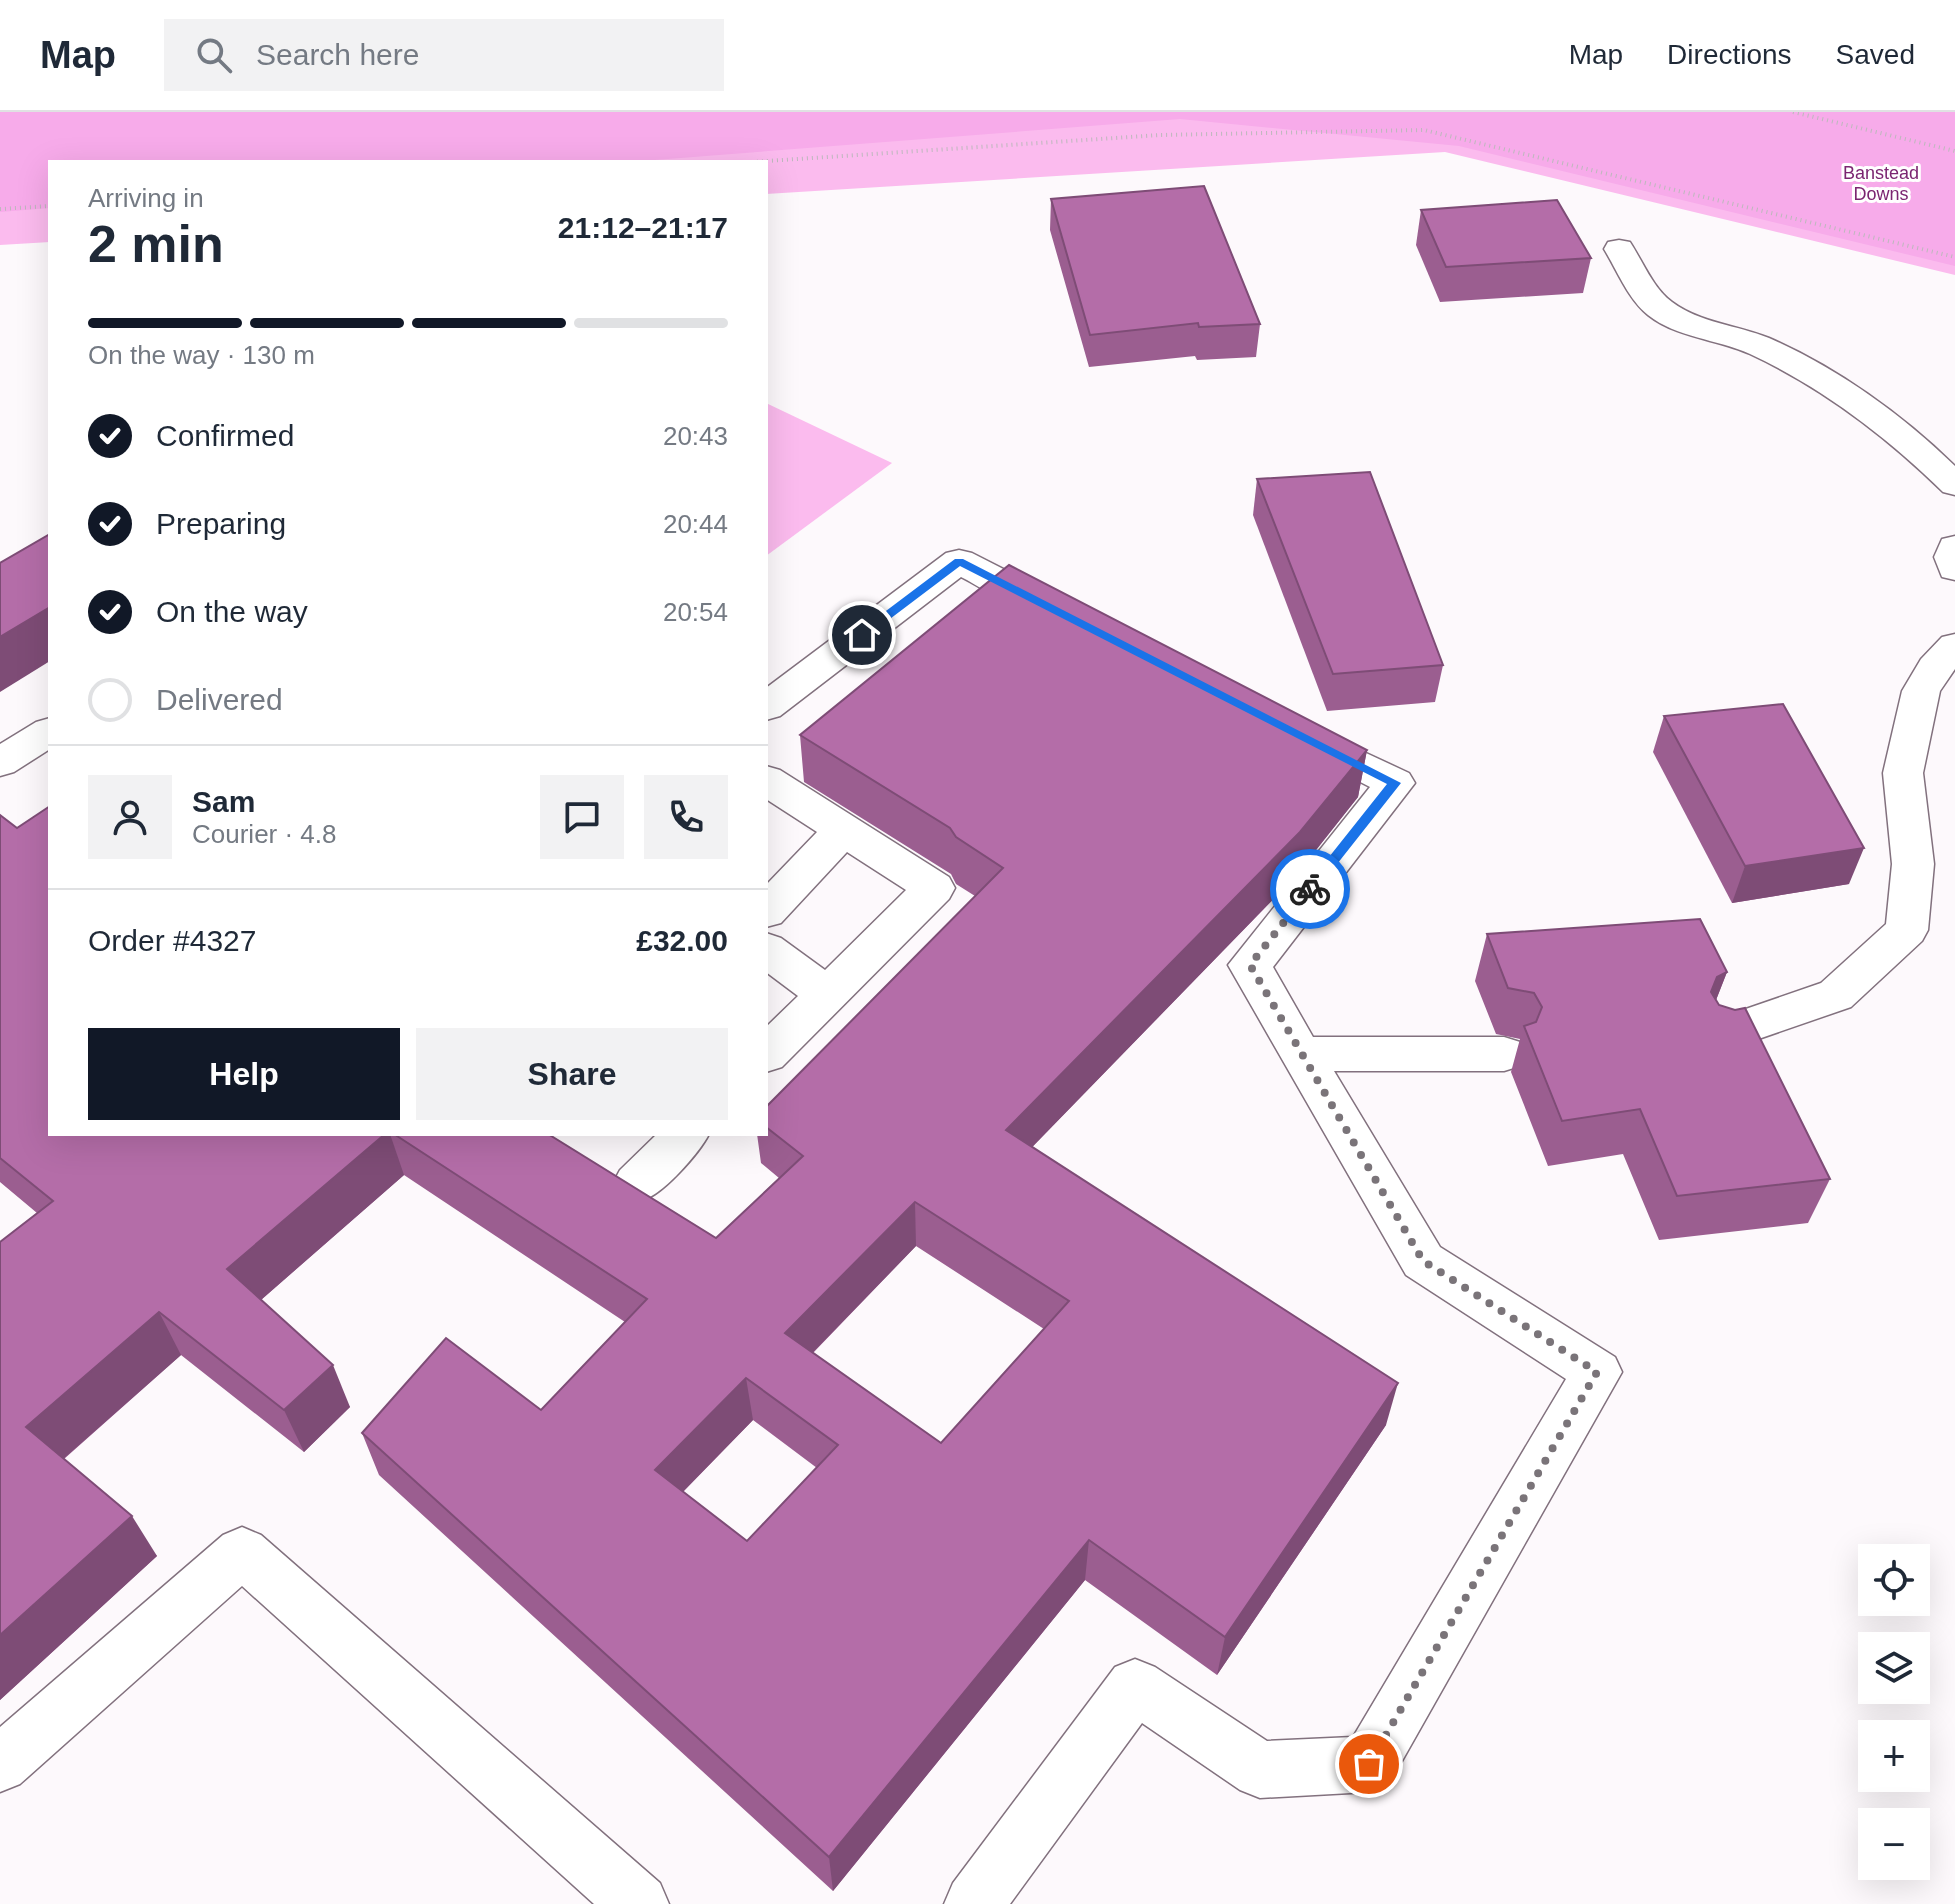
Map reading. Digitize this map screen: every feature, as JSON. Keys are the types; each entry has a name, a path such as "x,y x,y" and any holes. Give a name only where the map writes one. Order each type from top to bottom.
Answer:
{"lane":[{"path":"1619,249 1658,308 1691,324 1758,345 1807,372 1933,461 1955,485"},
{"path":"1955,547 1952,557 1955,569"},
{"path":"768,705 959,561 1072,619"},
{"path":"1718,1036 1836,995 1907,930 1913,864 1903,773 1921,691 1934,668 1955,646"},
{"path":"974,1904 1135,1686 1260,1770 1369,1764 1597,1372 1423,1261 1250,965 1395,783 1282,726"},
{"path":"0,762 48,732"},
{"path":"768,781 934,888 768,1053"},
{"path":"768,910 843,830"},
{"path":"768,950 827,994"},
{"path":"1300,1054 1504,1054"},
{"path":"637,1183 684,1136"},
{"path":"0,1764 242,1552 639,1904"}],"path":[{"path":"1793,112 1955,151"},
{"path":"768,161 1160,135 1424,130 1955,257"},
{"path":"0,209 48,206"}],"green space":[{"name":"Banstead Downs","path":"0,112 1955,112 1955,275 1445,152 768,194 768,160 48,160 48,242 0,245"},
{"name":"Banstead Downs","path":"0,112 1955,112 1955,266 1459,146 1180,119 655,160 48,160 48,208 0,212"},
{"path":"768,404 892,463 768,555"}],"building":[{"path":"1204,186 1260,324 1199,327 1198,323 1090,335 1051,199"},
{"path":"1557,200 1591,258 1446,267 1421,210"},
{"path":"1370,472 1443,665 1333,674 1257,479"},
{"path":"48,535 48,608 0,637 0,563"},
{"path":"1009,565 1367,750 1300,832 1006,1130 1398,1383 1225,1637 1089,1540 829,1857 362,1433 446,1338 541,1410 647,1299 397,1136 551,1136 716,1238 803,1156 768,1129 768,1105 1003,868 956,837 950,828 800,735","holes":["915,1202 1069,1301 941,1443 785,1333","746,1378 838,1445 747,1541 655,1470"]},
{"path":"1783,704 1864,848 1745,866 1664,716"},
{"path":"48,807 48,1136 383,1136 227,1269 333,1365 284,1410 159,1312 26,1427 132,1516 0,1635 0,1242 53,1201 0,1158 0,815 17,828"},
{"path":"1700,919 1727,972 1717,977 1711,992 1719,1005 1735,1010 1745,1008 1830,1179 1677,1196 1640,1109 1562,1121 1524,1026 1536,1022 1542,1007 1534,993 1508,988 1487,934"}],"way so far":[{"path":"1310,889 1250,965 1392,1209 1423,1261 1597,1372 1369,1764"}],"route":[{"path":"862,635 959,561 1395,783 1310,889"}]}
